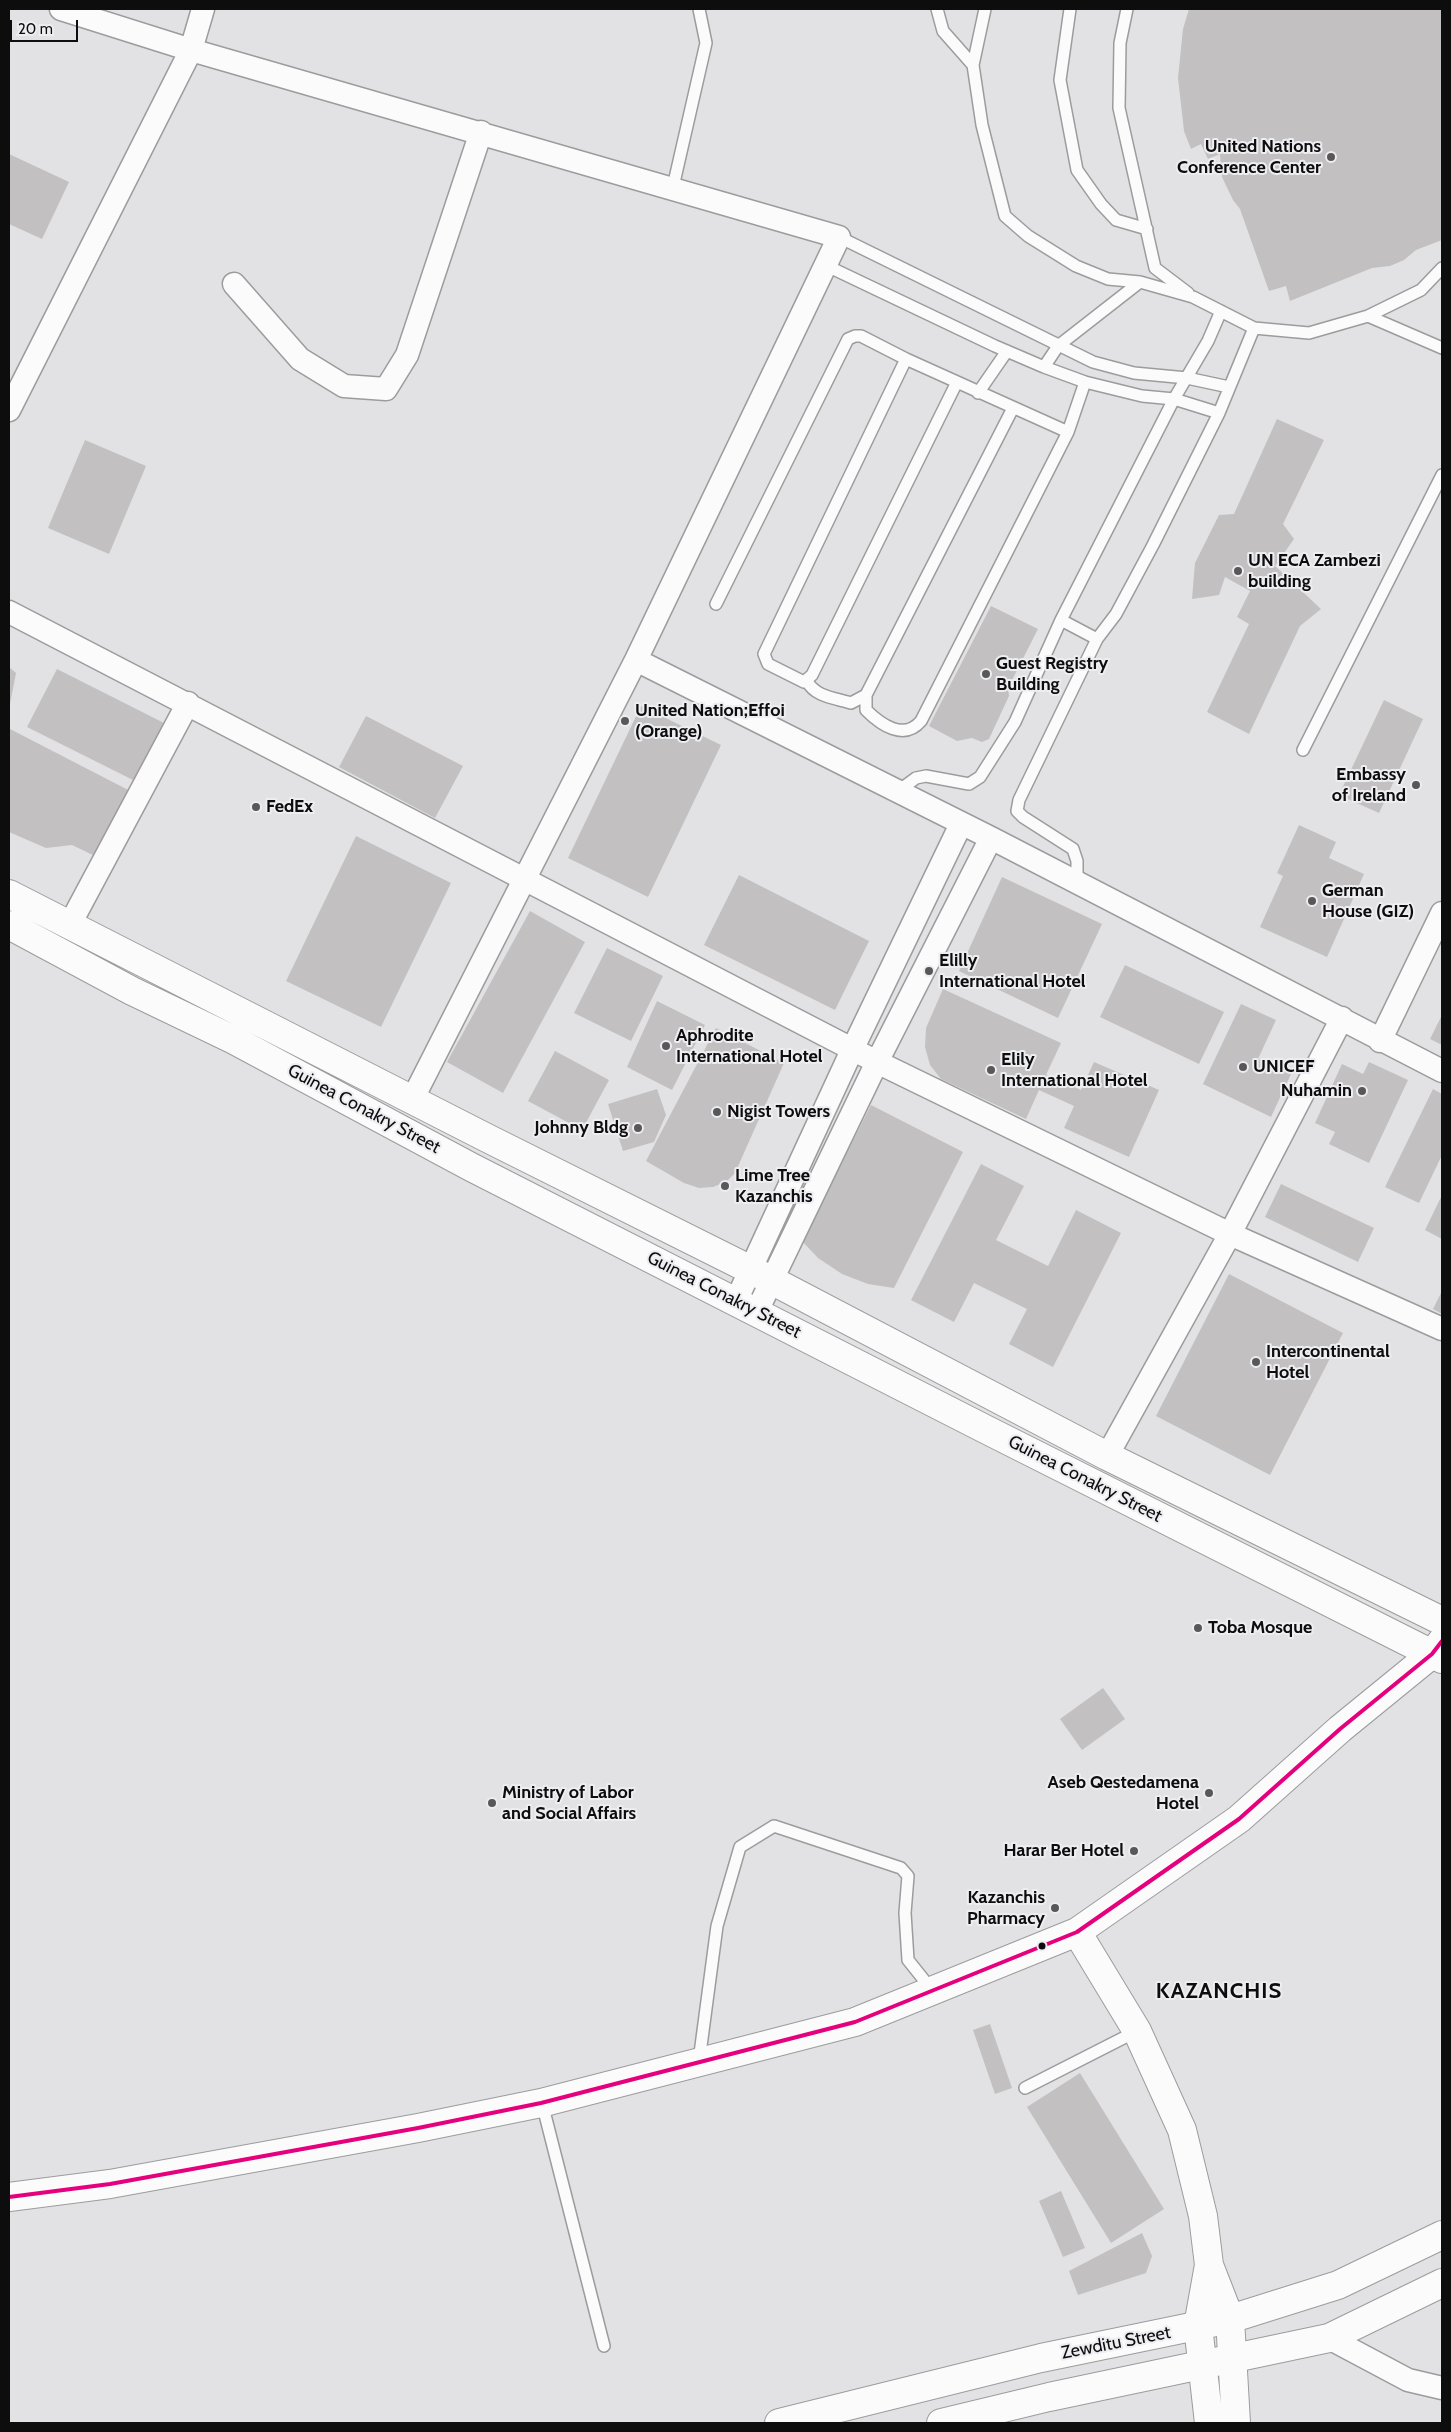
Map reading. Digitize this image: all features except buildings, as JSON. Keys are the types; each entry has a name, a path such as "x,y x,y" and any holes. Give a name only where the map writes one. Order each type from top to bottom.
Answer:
{"main road":[{"name":"Guinea Conakry Street","path":"9,894 486,1138 762,1275 1107,1456 1442,1621"},
{"name":"Guinea Conakry Street","path":"9,925 132,991 234,1040 471,1167 987,1430 1439,1651"},
{"path":"987,1430 1001,1401"},
{"path":"9,2197 110,2184 418,2128 542,2103 855,2022 1077,1932 1239,1819 1340,1730 1439,1651"},
{"path":"1077,1932 1137,2031 1182,2130 1203,2216 1209,2265 1230,2319 1234,2358 1236,2423"},
{"name":"Zewditu Street","path":"779,2423 1041,2358 1230,2319 1338,2285 1442,2235"},
{"path":"1208,2423 1204,2366 1198,2326 1209,2265"},
{"path":"955,2421 1049,2397 1204,2366 1329,2338 1442,2283"}],"street":[{"path":"61,9 191,50 673,187 839,237 636,660 412,1100"},
{"path":"9,410 191,50 203,9"},
{"path":"234,284 300,359 344,386 386,389 406,355 481,132"},
{"path":"9,612 188,703 877,1062 1230,1234 1442,1329"},
{"path":"636,660 992,838 1342,1018 1380,1041 1442,1071"},
{"path":"69,926 188,703"},
{"path":"762,1275 853,1048 961,824"},
{"path":"747,1306 877,1062 992,838"},
{"path":"1380,1041 1442,913"},
{"path":"1107,1456 1230,1234 1342,1018"},
{"path":"471,1167 486,1138"},
{"path":"1329,2338 1408,2380 1442,2388"}],"lane":[{"path":"673,187 706,43 699,9"},
{"path":"937,9 943,31 973,65"},
{"path":"985,9 973,65 982,125 1006,216 1028,236 1076,266 1108,279 1140,282 1193,297 1254,328 1309,334 1368,316 1421,290 1442,268"},
{"path":"1070,9 1060,80 1078,170 1116,220 1147,229"},
{"path":"1127,9 1120,43 1119,108 1155,268 1193,297"},
{"path":"839,237 1093,362 1134,373 1187,378 1229,387"},
{"path":"825,265 1044,367 1085,382 1142,396 1174,400 1219,413"},
{"path":"1044,367 1058,346 1140,282"},
{"path":"897,792 916,778 926,776 969,784 980,777 1015,722 1061,620 1174,400 1208,341 1221,311"},
{"path":"1368,316 1442,348"},
{"path":"1077,883 1077,861 1073,849 1017,811 1019,800 1097,639 1116,614 1219,413 1254,328"},
{"path":"716,604 848,339 861,336 978,393 1068,432"},
{"path":"978,393 1007,351"},
{"path":"866,695 851,702 819,694 810,688 807,681 768,664 764,654 906,359"},
{"path":"807,681 957,382"},
{"path":"1013,408 866,695 866,710 882,726 910,730 921,721 1068,432 1085,382"},
{"path":"1303,750 1442,476"},
{"path":"1061,620 1097,639"},
{"path":"699,2062 716,1926 740,1847 774,1826 901,1868 908,1876 906,1913 908,1960 932,1990"},
{"path":"1026,2088 1137,2031"},
{"path":"542,2103 604,2346"}],"transit line":[{"path":"9,2197 110,2184 418,2128 541,2103 855,2022 1077,1932 1239,1819 1340,1729 1432,1654 1442,1641"}],"place":[{"name":"United Nations Conference Center","path":"1331,157"},
{"name":"UN ECA Zambezi building","path":"1238,571"},
{"name":"Guest Registry Building","path":"986,674"},
{"name":"United Nation;Effoi (Orange)","path":"625,721"},
{"name":"Embassy of Ireland","path":"1416,785"},
{"name":"FedEx","path":"256,807"},
{"name":"German House (GIZ)","path":"1312,901"},
{"name":"Elilly International Hotel","path":"929,971"},
{"name":"Aphrodite International Hotel","path":"666,1046"},
{"name":"UNICEF","path":"1243,1067"},
{"name":"Elily International Hotel","path":"991,1070"},
{"name":"Nuhamin","path":"1362,1091"},
{"name":"Nigist Towers","path":"717,1112"},
{"name":"Johnny Bldg","path":"638,1128"},
{"name":"Lime Tree Kazanchis","path":"725,1186"},
{"name":"Intercontinental Hotel","path":"1256,1362"},
{"name":"Toba Mosque","path":"1198,1628"},
{"name":"Aseb Qestedamena Hotel","path":"1209,1793"},
{"name":"Ministry of Labor and Social Affairs","path":"492,1803"},
{"name":"Harar Ber Hotel","path":"1134,1851"},
{"name":"Kazanchis Pharmacy","path":"1055,1908"}],"district":[{"name":"KAZANCHIS","path":"1219,1992"}]}
